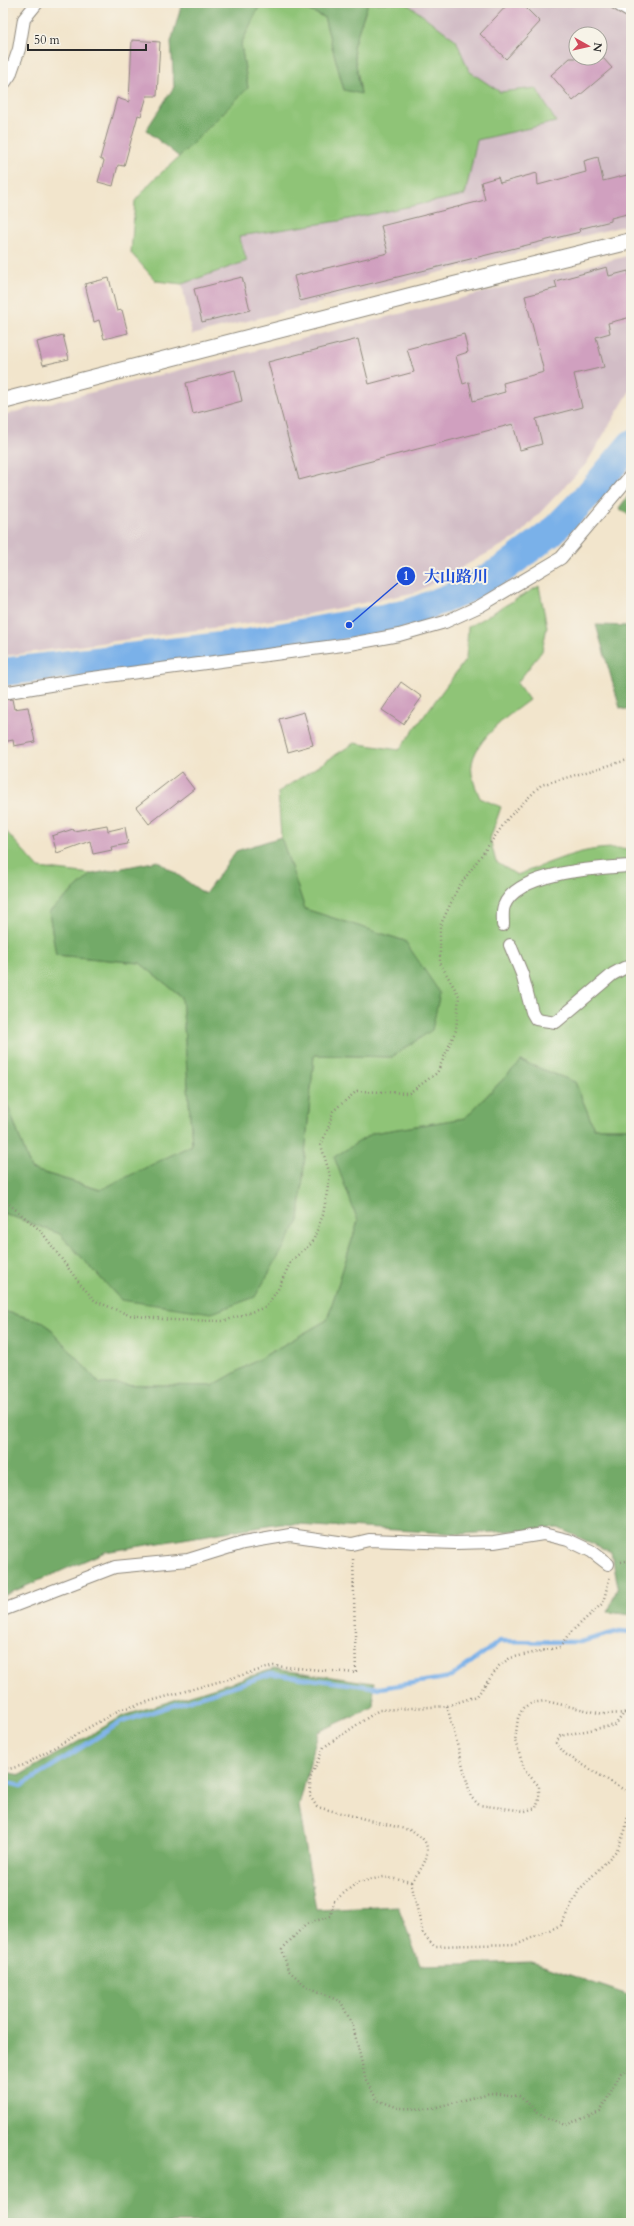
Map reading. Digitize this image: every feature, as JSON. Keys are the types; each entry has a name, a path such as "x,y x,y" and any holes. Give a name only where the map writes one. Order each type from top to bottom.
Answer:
{"street":[{"path":"3,85 10,75 19,49 24,19 36,3"},
{"path":"3,401 418,294 631,241"},
{"path":"3,693 85,679 350,644 399,635 445,622 480,606 560,558 631,475"},
{"path":"503,925 504,907 511,897 530,883 593,869 631,866"},
{"path":"510,945 522,974 532,1012 536,1018 546,1022 556,1022 613,974 624,968 631,967"},
{"path":"3,1610 114,1567 188,1560 243,1543 290,1535 352,1544 369,1540 455,1544 494,1542 543,1534 568,1540 591,1551 608,1564"}],"lane":[{"path":"610,3 631,16"}],"path":[{"path":"3,1199 41,1231 76,1280 95,1301 129,1314 171,1320 224,1321 266,1307 278,1289 291,1260 312,1244 323,1215 330,1175 321,1145 330,1126 332,1111 357,1092 409,1093 437,1073 456,1030 459,996 440,963 440,926 458,888 509,817 541,785 631,759"},
{"path":"3,1767 9,1769 24,1765 118,1710 274,1666 356,1674 352,1544"},
{"path":"411,1882 420,1871 427,1856 425,1842 413,1831 317,1807 310,1796 310,1779 324,1747 379,1710 447,1706 477,1696 498,1666 510,1658 560,1647 571,1632 603,1602 611,1579 608,1564"},
{"path":"447,1706 471,1797 479,1805 525,1811 536,1808 540,1798 539,1786 525,1771 515,1741 518,1718 523,1708 531,1703 545,1701 603,1714 631,1713"},
{"path":"626,1712 615,1725 560,1736 556,1743 565,1754 631,1794"},
{"path":"411,1882 423,1934 434,1946 518,1944 561,1925 579,1890 617,1850 625,1831 631,1798"},
{"path":"411,1882 384,1877 358,1882 334,1901 331,1916 306,1924 282,1949 288,1970 306,1985 341,2002 353,2026 366,2081 377,2100 399,2108 429,2109 490,2093 519,2096 543,2116 565,2125 600,2112 621,2074 631,2069"}],"shaded area":[{"path":"406,3 619,3 631,10 631,224 192,335 182,284 247,261 239,236 339,221 477,140 556,122 536,88 500,92 468,71 456,40"},
{"path":"631,255 631,389 586,464 517,537 417,592 294,617 3,656 3,415"}],"green space":[{"path":"182,3 261,3 241,44 248,88 179,157 146,130 174,87 171,42"},
{"path":"261,3 291,3 324,17 344,90 361,93 353,47 368,3 406,3 456,40 469,71 500,92 536,88 556,122 477,140 465,195 339,221 239,236 247,261 182,284 156,281 131,253 135,201 152,181 179,157 248,88 241,44"},
{"path":"291,3 368,3 353,47 361,94 344,90 324,17"},
{"path":"631,492 631,517 619,508"},
{"path":"539,586 547,627 542,651 517,683 529,700 501,722 483,741 476,752 472,763 472,774 480,798 501,807 490,839 496,862 517,875 572,854 600,849 631,849 631,1128 594,1128 575,1082 521,1061 465,1118 373,1133 335,1157 358,1221 327,1320 212,1386 100,1384 44,1322 3,1311 3,1213 60,1234 121,1300 299,1221 314,1055 392,1057 405,941 305,909 281,837 278,792 354,743 399,750 466,659 468,627"},
{"path":"596,625 631,626 631,711 620,708"},
{"path":"3,828 39,868 92,874 49,912 56,955 140,963 182,997 192,1145 101,1190 31,1169 3,1092"},
{"path":"281,837 305,909 405,941 440,993 432,1030 392,1057 314,1055 299,1221 255,1297 212,1313 121,1300 60,1234 3,1213 3,1092 31,1169 100,1190 192,1145 182,997 140,963 56,955 49,912 92,874 158,861 205,894 236,851"},
{"path":"521,1061 575,1082 594,1128 631,1128 631,1615 608,1612 618,1586 611,1552 558,1528 462,1534 280,1523 105,1552 3,1596 3,1311 44,1322 100,1384 212,1386 327,1320 358,1221 334,1157 373,1133 465,1118"},
{"path":"274,1669 374,1683 373,1707 318,1732 299,1806 316,1910 398,1906 420,1965 532,1962 631,1996 631,2223 3,2223 3,1771 20,1775 123,1716"}],"building":[{"path":"509,3 521,3 540,22 506,59 480,34"},
{"path":"132,40 160,42 157,96 147,96 141,116 138,115 124,166 118,165 113,186 98,182 104,161 100,159 117,98 129,102"},
{"path":"568,60 568,66 608,66 608,64 612,68 573,101 551,75"},
{"path":"598,157 603,181 631,174 631,213 611,218 611,221 579,229 580,232 300,301 294,276 388,253 381,226 485,200 481,182 498,177 500,183 537,173 538,185 586,172 584,161"},
{"path":"607,267 609,276 628,271 631,283 631,317 608,323 610,333 596,337 604,367 574,374 582,407 536,419 542,444 520,450 513,424 299,480 268,362 358,339 369,384 414,372 407,349 464,334 468,352 456,356 463,384 469,382 473,401 505,392 503,383 544,372 525,296 557,288 555,281"},
{"path":"242,277 250,310 202,322 194,289"},
{"path":"109,278 117,311 122,310 128,333 104,339 99,320 94,322 85,284"},
{"path":"63,335 69,359 43,365 37,342"},
{"path":"235,370 242,401 193,414 186,383"},
{"path":"401,682 422,697 403,724 382,710"},
{"path":"12,699 14,709 28,707 35,742 14,746 13,740 3,742 3,700"},
{"path":"304,712 313,745 288,752 279,719"},
{"path":"181,772 194,789 149,824 136,807"},
{"path":"107,825 108,831 125,827 128,844 111,847 112,850 93,854 90,841 57,853 52,836 73,829 74,831"}],"waterway":[{"path":"3,672 247,643 409,613 460,593 503,569 551,533 588,495 631,444"},
{"path":"3,1781 21,1786 121,1722 271,1674 380,1688 451,1677 500,1641 580,1642 620,1631 631,1632"}],"place":[{"name":"大山路川","path":"349,625"}]}
